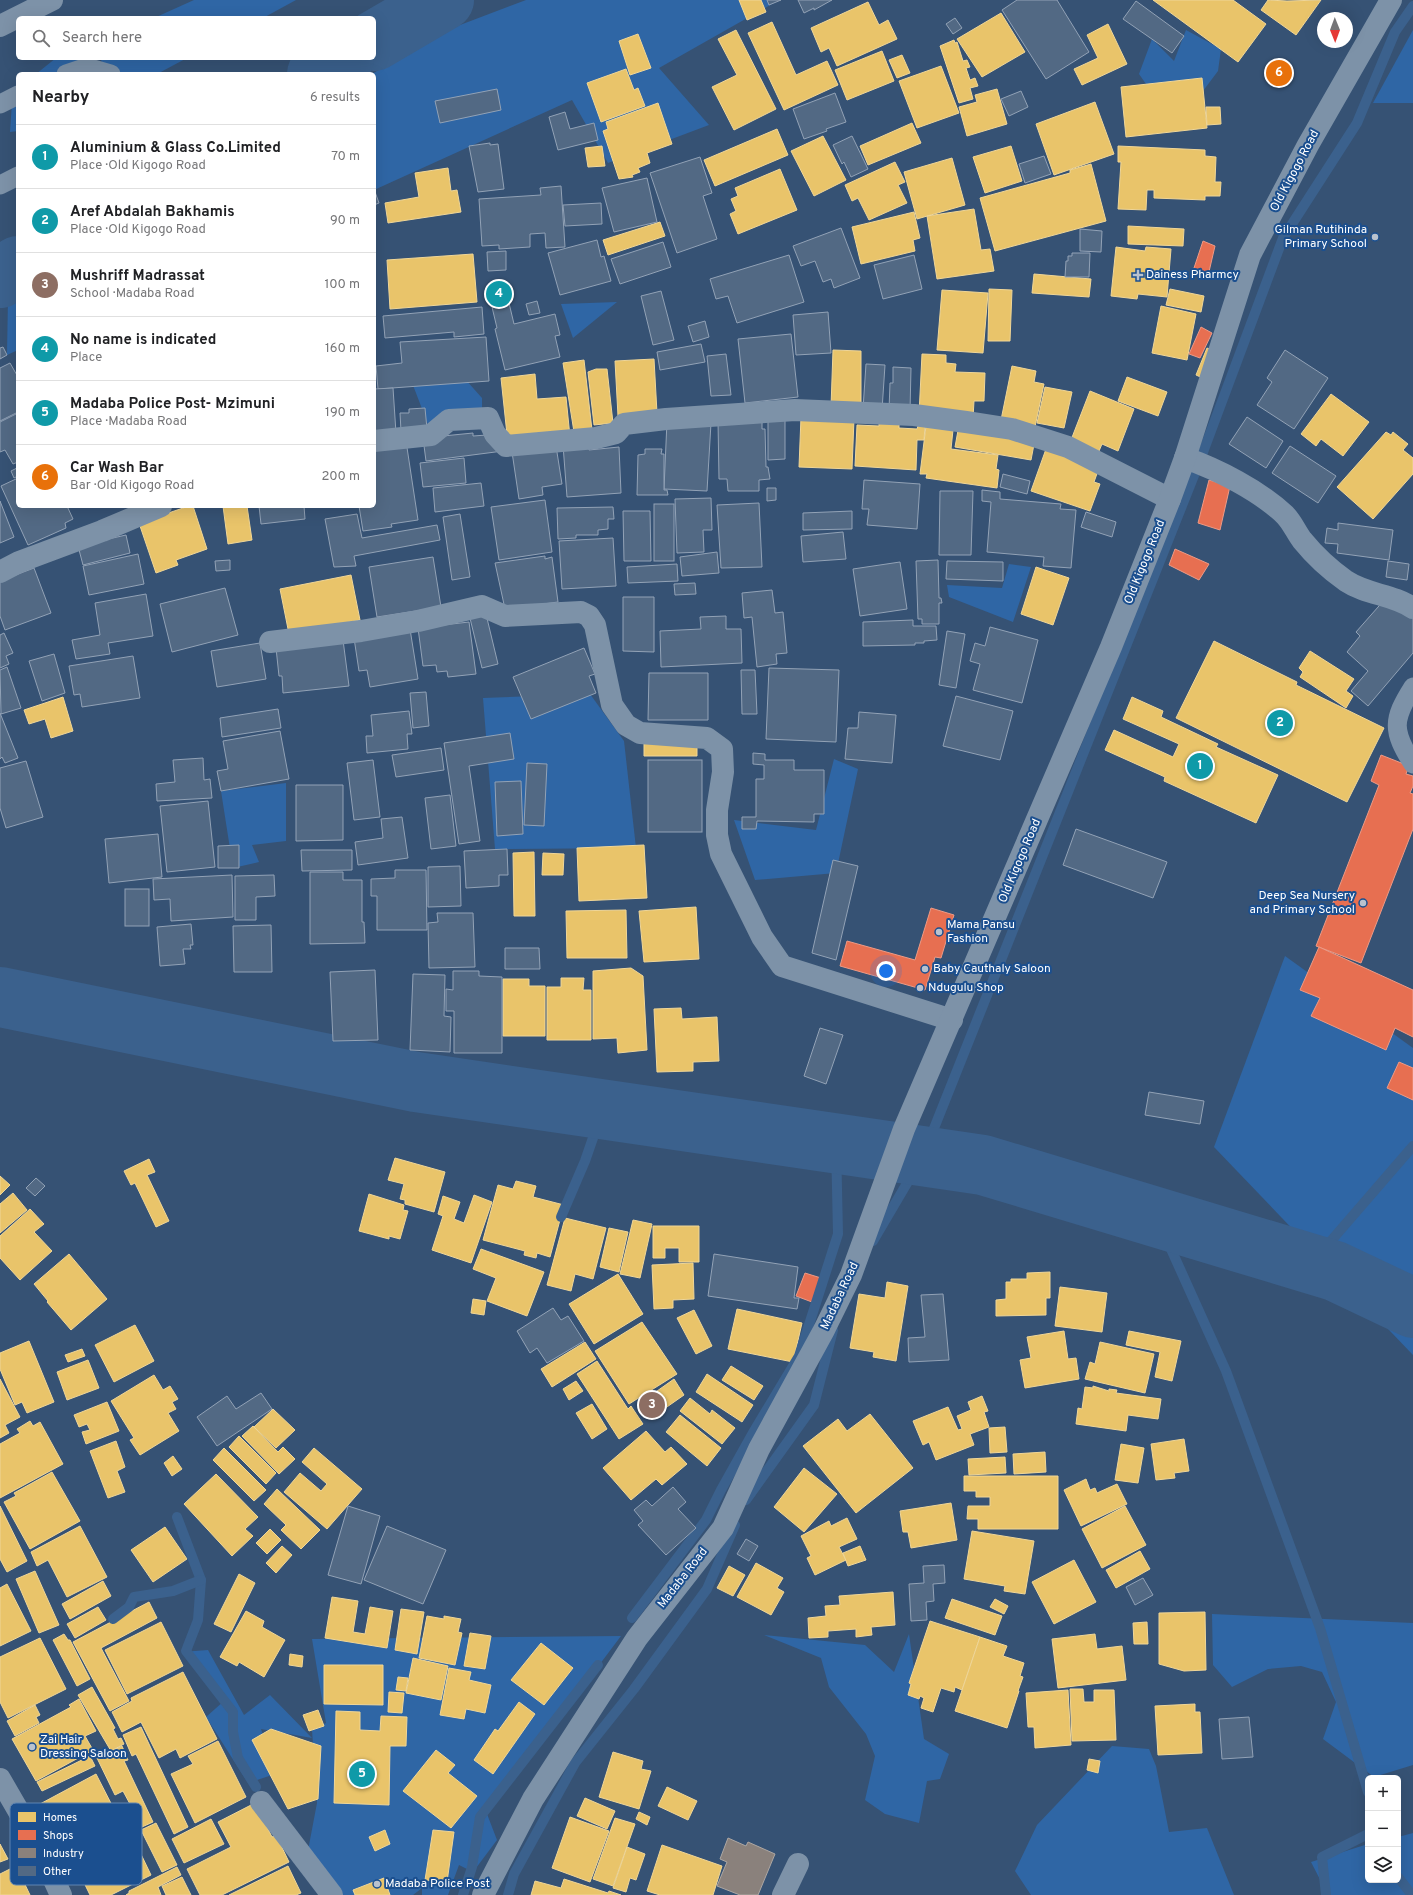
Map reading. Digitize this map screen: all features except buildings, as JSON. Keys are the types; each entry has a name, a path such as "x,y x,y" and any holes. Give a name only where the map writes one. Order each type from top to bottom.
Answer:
{"street":[{"path":"20,16 52,0"},
{"name":"Old Kigogo Road","path":"904,1129 1111,647 1170,499 1185,458 1250,254 1308,145 1391,0"},
{"path":"0,26 16,18"},
{"path":"376,440 431,435 449,420 482,418 488,418 495,434 506,446 596,438 616,433 624,424 666,419 795,410 914,416 1012,429 1068,447 1170,499"},
{"path":"1185,458 1211,469 1268,500 1286,516 1302,540 1322,563 1347,582 1363,591 1404,602 1413,608"},
{"path":"0,572 19,562 102,531 156,508"},
{"path":"270,642 375,629 418,621 482,606 505,616 581,612 589,616 594,625 612,705 626,725 640,733 707,738 722,750 723,772 717,816 717,835 721,854 762,937 782,966 952,1020"},
{"name":"Madaba Road","path":"483,1895 532,1799 632,1645 723,1528 759,1449 848,1282 904,1129"},
{"path":"0,1779 14,1803"},
{"path":"261,1802 332,1895"},
{"path":"782,1895 798,1864"},
{"path":"56,1885 61,1895"}],"lane":[{"path":"72,72 87,67 104,72"},
{"path":"0,104 16,96"},
{"path":"0,185 16,177"},
{"path":"1413,687 1403,703 1396,727 1400,744 1413,764"}],"shaded area":[{"path":"194,0 296,0 267,16 158,16"},
{"path":"526,0 779,0 659,68 709,125 608,163 572,100 376,189 375,72 439,33"},
{"path":"1186,30 1221,49 1218,71 1203,91 1153,94 1139,74 1152,39 1174,61"},
{"path":"1413,30 1413,103 1373,103"},
{"path":"54,60 92,60 93,72 38,72"},
{"path":"101,60 183,60 161,72 103,72"},
{"path":"16,86 16,131 10,132 13,88"},
{"path":"16,292 16,351 7,355 8,297"},
{"path":"617,302 573,338 561,304"},
{"path":"465,379 482,398 482,422 429,427 411,380"},
{"path":"1009,564 1031,567 1013,622 949,597 947,585 1002,588"},
{"path":"590,694 624,741 636,848 495,849 483,698"},
{"path":"834,759 858,769 836,873 755,880 734,820 816,830"},
{"path":"286,783 286,841 252,845 259,862 233,868 221,791"},
{"path":"1285,956 1413,1048 1413,1355 1214,1147"},
{"path":"1212,1614 1413,1623 1413,1765 1380,1775 1371,1775 1323,1739 1336,1702 1322,1672 1301,1666 1268,1669 1232,1687 1213,1665"},
{"path":"909,1634 924,1739 949,1754 940,1779 927,1781 919,1823 885,1814 865,1800 875,1756 866,1734 829,1687 821,1658 764,1635 865,1645 894,1672"},
{"path":"621,1636 487,1814 497,1840 473,1872 459,1865 448,1895 422,1895 422,1888 413,1895 324,1895 306,1861 317,1803 312,1730 326,1723 312,1639"},
{"path":"208,1650 244,1715 270,1695 312,1738 261,1729 275,1774 248,1783 206,1717 224,1701 182,1652"},
{"path":"1112,1746 1149,1749 1156,1766 1169,1832 1207,1828 1234,1895 1031,1895 1015,1871 1037,1825"},
{"path":"1413,1833 1413,1895 1328,1895 1311,1862 1365,1845 1365,1883 1401,1883 1401,1836"}],"waterway":[{"path":"376,40 444,0"},
{"path":"873,1241 923,1156 1199,463 1283,238 1357,123 1395,32 1413,6"},
{"path":"320,72 341,60"},
{"path":"0,278 16,267"},
{"path":"0,997 416,1082 983,1165 1335,1271 1413,1308"},
{"path":"561,1217 585,1161 603,1109"},
{"path":"632,1618 706,1520 754,1431 799,1356 838,1234 836,1143"},
{"path":"1311,1264 1413,1146"},
{"path":"1157,1218 1226,1371 1320,1628 1365,1782"},
{"path":"746,1500 814,1405 833,1330"},
{"path":"177,1517 201,1580 198,1620 186,1651 233,1712 233,1732 238,1758 256,1787"},
{"path":"508,1895 514,1874 575,1763 634,1689 707,1589 735,1525"},
{"path":"113,1619 129,1607 134,1597 173,1591 201,1580"},
{"path":"463,1895 472,1867 480,1817 598,1665"},
{"path":"1326,1895 1322,1857 1365,1836"},
{"path":"1401,1881 1412,1895"}],"place":[{"name":"Car Wash Bar","path":"1279,73"},
{"name":"Gilman Rutihinda Primary School","path":"1375,237"},
{"name":"Dainess Pharmcy","path":"1138,275"},
{"name":"No name is indicated","path":"499,294"},
{"name":"Aref Abdalah Bakhamis","path":"1280,723"},
{"name":"Aluminium & Glass Co.Limited","path":"1200,766"},
{"name":"Deep Sea Nursery and Primary School","path":"1363,903"},
{"name":"Mama Pansu Fashion","path":"939,932"},
{"name":"Baby Cauthaly Saloon","path":"925,969"},
{"name":"Ndugulu Shop","path":"920,988"},
{"name":"Mushriff Madrassat","path":"652,1405"},
{"name":"Zai Hair Dressing Saloon","path":"32,1747"},
{"name":"Madaba Police Post- Mzimuni","path":"362,1774"},
{"name":"Madaba Police Post","path":"377,1884"}]}
